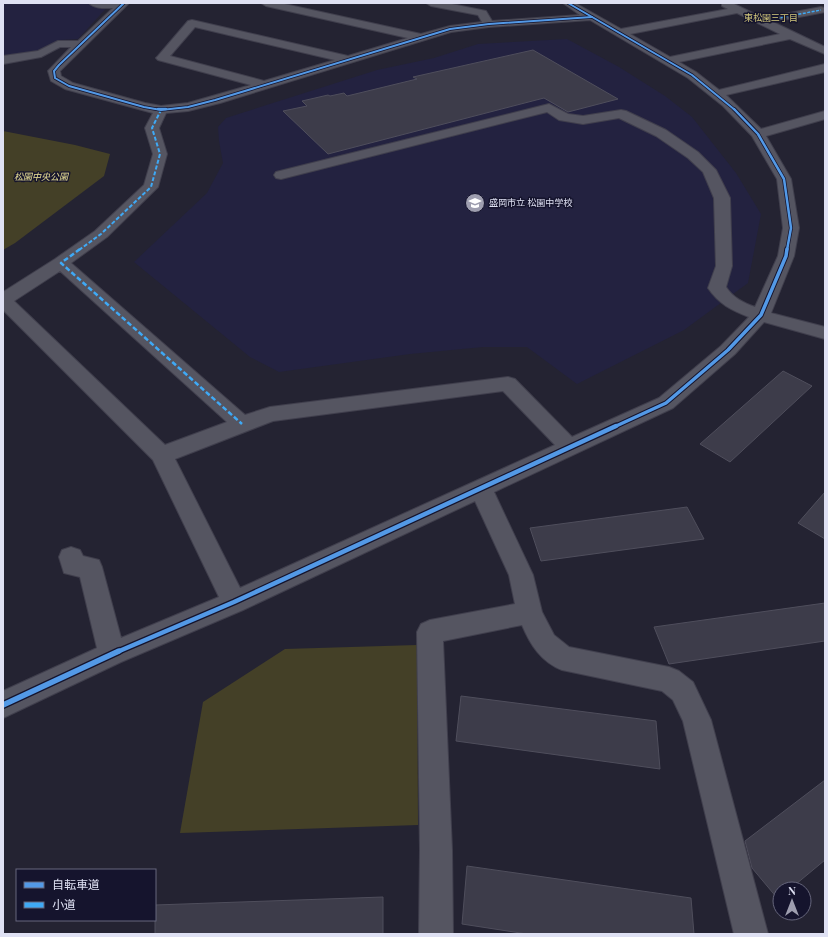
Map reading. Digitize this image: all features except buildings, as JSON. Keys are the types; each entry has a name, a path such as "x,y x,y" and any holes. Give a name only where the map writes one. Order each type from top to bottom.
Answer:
{"street":[{"path":"94,3 100,5 123,4"},
{"path":"266,3 420,37"},
{"path":"431,3 452,5 482,13 488,24"},
{"path":"724,3 825,51"},
{"path":"805,3 823,11"},
{"path":"123,4 58,65 54,71 55,78 69,86 144,107 161,110 188,107 450,29 488,24 592,17"},
{"path":"572,5 589,5"},
{"path":"3,705 112,654 234,602 666,403 728,350 761,315 786,256 791,228 784,179 758,134 742,116 692,75 572,5"},
{"path":"618,33 738,10"},
{"path":"763,21 823,11"},
{"path":"264,85 162,58 192,23 347,59"},
{"path":"668,61 792,35"},
{"path":"3,60 41,54 58,44 82,44"},
{"path":"716,94 825,68"},
{"path":"281,175 548,108 564,117 583,120 621,114 661,133 693,155 709,170 722,198 724,266 717,288 725,298 737,306 761,315 825,333"},
{"path":"161,110 152,128 160,154 151,187 101,234 61,263 3,300 162,455 234,602"},
{"path":"758,134 825,115"},
{"path":"61,263 242,424"},
{"path":"162,455 270,414 508,384 570,448"},
{"path":"481,489 521,575 529,612 537,630 546,643 562,658 669,680 683,691 698,720 751,934"},
{"path":"71,557 72,566 90,567 112,654"},
{"path":"436,934 436,850 430,632 529,612"}],"shaded area":[{"path":"3,3 111,3 78,39 59,40 33,53 3,57"},
{"name":"盛岡市立 松園中学校","path":"567,39 619,67 665,96 692,117 736,173 761,214 748,283 684,330 577,384 527,347 483,347 410,354 279,372 250,357 134,262 207,193 223,163 218,127 226,118 377,70 434,58 478,44"}],"green space":[{"name":"松園中央公園","path":"3,131 75,145 110,154 104,176 15,243 3,250"},
{"path":"417,645 418,825 180,833 203,702 285,649"}],"marked path":[{"path":"763,21 821,10"},
{"path":"161,110 152,128 160,154 151,187 101,234 61,263 242,424"}],"cycle path":[{"path":"124,3 59,65 54,71 55,78 69,86 144,107 161,110 188,107 215,100 450,29 489,24 592,17"},
{"path":"3,705 112,654 234,602 666,403 728,350 761,315 786,256 791,228 784,179 758,134 728,103 692,75 568,3"}],"place":[{"name":"盛岡市立 松園中学校","path":"475,203"}],"district":[{"name":"東松園三丁目","path":"771,18"}]}
